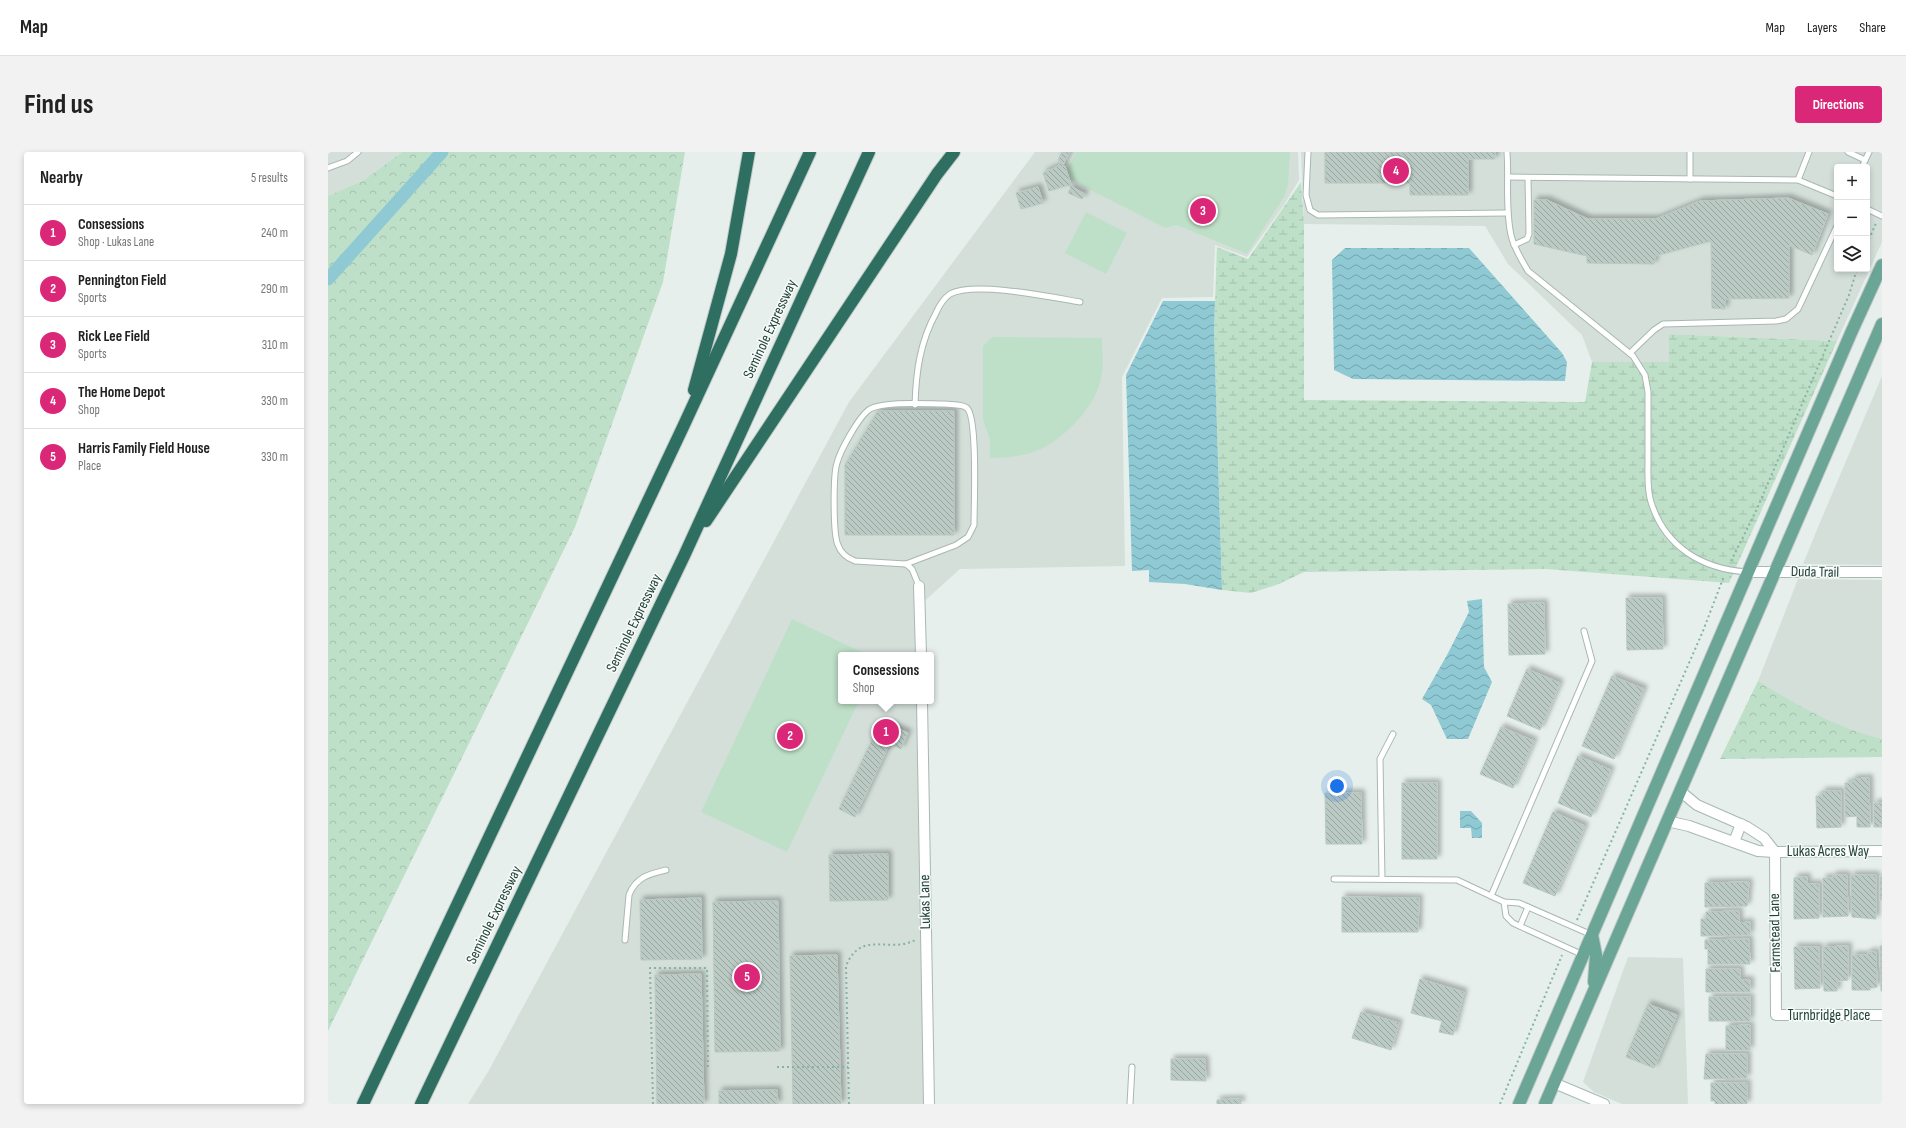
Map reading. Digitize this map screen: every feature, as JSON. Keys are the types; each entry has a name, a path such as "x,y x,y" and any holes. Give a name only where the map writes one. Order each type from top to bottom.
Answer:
{"highway":[{"path":"683,427 731,254 749,152"},
{"path":"363,1104 683,427 810,152"},
{"name":"Seminole Expressway","path":"421,1104 684,556 869,152"},
{"path":"684,556 841,316 937,174 954,152"}],"main road":[{"path":"1519,1104 1851,333 1882,265"},
{"path":"1545,1104 1882,324"},
{"path":"1592,935 1596,955 1592,995"}],"street":[{"name":"Duda Trail","path":"1748,572 1882,572"},
{"path":"919,586 921,652"},
{"name":"Lukas Lane","path":"922,704 929,1104"},
{"path":"1680,791 1697,805 1741,824 1764,838 1775,852"},
{"name":"Lukas Acres Way","path":"1667,821 1689,826 1758,851 1882,851"},
{"path":"1734,842 1741,824"},
{"name":"Farmstead Lane","path":"1775,852 1776,1016"},
{"name":"Turnbridge Place","path":"1776,1016 1882,1016"},
{"path":"1554,1083 1604,1104"}],"lane":[{"path":"328,168 347,162 358,152"},
{"path":"1308,152 1306,195 1310,210 1318,215 1508,213"},
{"path":"1507,152 1509,178 1508,213 1511,236 1514,245 1528,270 1630,353 1645,375 1648,392 1650,500 1659,520 1682,550 1727,571 1748,572"},
{"path":"1690,152 1690,179"},
{"path":"1798,180 1809,152"},
{"path":"1848,152 1865,160"},
{"path":"1863,164 1869,152"},
{"path":"1509,178 1798,180 1834,195"},
{"path":"1514,245 1527,239 1529,234 1528,178"},
{"path":"1870,210 1882,216"},
{"path":"1630,353 1654,330 1663,324 1674,322 1776,321 1786,319 1798,309 1834,232"},
{"path":"915,405 917,366 923,342 941,304 951,294 977,288 994,289 1080,302"},
{"path":"945,404 963,406 968,411 974,440 974,525 968,537 956,545 906,564 855,562 841,552 836,539 836,465 841,452 867,411 884,405 915,405 945,404"},
{"path":"906,564 912,569 919,586"},
{"path":"1491,896 1592,661 1584,631"},
{"path":"1382,879 1380,759 1393,734"},
{"path":"625,940 629,894 632,888 636,882 643,877 666,870"},
{"path":"1334,879 1457,880 1504,902 1519,903 1592,935"},
{"path":"1504,902 1506,916 1513,923 1583,955"},
{"path":"1520,926 1528,907"},
{"path":"1130,1104 1132,1067"}],"path":[{"path":"1870,237 1876,223"},
{"path":"1732,559 1756,511 1846,302 1856,272"},
{"path":"1578,918 1703,632 1721,585"},
{"path":"849,1104 846,966 857,949 866,945 900,944 916,940"},
{"path":"1500,1104 1563,954"},
{"path":"653,1104 650,968 707,968 708,1067"},
{"path":"778,1067 848,1067"}],"shaded area":[{"path":"328,152 402,152 364,180 328,196"},
{"path":"1035,152 1298,152 1299,180 1284,205 1247,257 1215,245 1213,297 1162,298 1122,377 1125,566 960,569 920,605 921,652 838,652 838,704 922,704 929,1104 468,1104 488,1072 849,402"},
{"path":"1301,152 1882,152 1882,242 1870,268 1870,164 1834,164 1834,272 1868,272 1837,341 1669,334 1669,362 1592,362 1582,335 1508,264 1485,226 1304,224"},
{"path":"1882,376 1882,565 1803,564 1816,532"},
{"path":"1798,579 1882,580 1882,739 1859,733 1800,708 1758,681"},
{"path":"1628,957 1683,958 1688,1104 1622,1104 1594,1092 1583,1082"}],"green space":[{"path":"402,152 685,152 663,282 575,527 328,1031 328,196 364,180"},
{"path":"1077,152 1290,152 1288,185 1284,197 1247,254 1177,225 1165,228 1071,180 1067,169"},
{"path":"1301,182 1304,224 1304,400 1585,402 1592,362 1669,362 1669,334 1837,341 1729,583 1546,569 1304,572 1279,584 1251,593 1222,590 1214,331 1217,247 1248,259"},
{"path":"1086,212 1127,233 1106,274 1065,253"},
{"path":"992,337 1102,338 1102,373 1098,389 1093,399 1070,429 1051,444 1041,449 1016,456 990,458 990,440 983,420 983,346"},
{"path":"792,619 862,652 838,652 838,704 858,704 787,852 701,812"},
{"path":"1758,681 1818,715 1865,734 1882,739 1882,757 1720,759"}],"water":[{"path":"1345,248 1469,248 1562,353 1567,362 1565,381 1353,379 1334,370 1332,260"},
{"path":"1163,301 1215,301 1214,331 1222,590 1185,584 1149,582 1149,570 1132,571 1126,375"},
{"path":"1482,599 1484,667 1492,682 1468,739 1447,739 1431,705 1422,699 1469,612 1467,601"},
{"path":"1460,811 1471,811 1482,823 1482,838 1472,838 1471,828 1460,828"}],"building":[{"path":"1062,152 1070,152 1062,167 1065,166 1072,187 1085,194 1082,199 1068,193 1071,188 1069,185 1049,191 1043,173 1058,166 1061,162 1058,160"},
{"path":"1325,152 1495,152 1495,159 1468,159 1468,195 1410,195 1410,183 1325,183"},
{"path":"1038,187 1043,203 1021,209 1016,193"},
{"path":"1788,198 1828,214 1812,255 1789,245 1789,298 1725,299 1725,309 1712,308 1711,241 1655,256 1654,264 1587,263 1587,256 1534,244 1534,200 1547,200 1588,219 1656,219 1700,201"},
{"path":"878,411 954,411 954,535 845,535 845,465"},
{"path":"1626,598 1662,598 1663,649 1627,650"},
{"path":"1544,603 1545,654 1509,655 1508,604"},
{"path":"1527,669 1560,683 1540,730 1507,716"},
{"path":"1612,676 1644,689 1614,759 1582,746"},
{"path":"888,724 908,733 901,749 880,739"},
{"path":"1501,727 1534,741 1513,788 1480,774"},
{"path":"873,738 889,745 855,817 839,809"},
{"path":"1578,756 1611,770 1591,817 1558,803"},
{"path":"1869,778 1870,827 1857,827 1857,816 1845,817 1845,783 1852,783 1852,779"},
{"path":"1402,783 1437,783 1437,859 1402,859"},
{"path":"1822,791 1841,791 1841,827 1817,828 1816,796 1822,796"},
{"path":"1325,793 1361,793 1362,844 1326,844"},
{"path":"1874,803 1882,803 1882,827 1874,827"},
{"path":"1553,812 1585,826 1555,896 1523,883"},
{"path":"888,854 888,900 830,901 829,855"},
{"path":"1833,875 1847,875 1848,916 1823,917 1823,878 1833,878"},
{"path":"1851,875 1876,875 1876,919 1852,917"},
{"path":"1807,877 1807,884 1819,884 1819,918 1794,919 1794,878"},
{"path":"1880,877 1882,877 1882,900 1880,900"},
{"path":"1749,882 1747,906 1705,907 1705,883"},
{"path":"1342,897 1419,898 1418,932 1342,932"},
{"path":"701,898 702,959 641,960 640,900"},
{"path":"778,901 780,1051 715,1052 713,902"},
{"path":"1739,911 1739,923 1750,922 1750,935 1701,936 1701,919 1706,919 1706,912"},
{"path":"1749,939 1750,964 1708,964 1708,949 1705,949 1705,940"},
{"path":"1848,946 1848,980 1837,981 1837,991 1824,991 1823,947"},
{"path":"1880,946 1882,946 1882,991 1881,991"},
{"path":"1794,947 1819,947 1820,988 1795,989"},
{"path":"1868,952 1876,952 1877,987 1870,988 1870,990 1852,990 1852,955 1868,955"},
{"path":"837,955 841,1104 793,1104 790,956"},
{"path":"1706,969 1740,969 1740,980 1750,980 1750,992 1706,992"},
{"path":"701,974 704,1104 657,1104 655,975"},
{"path":"1420,979 1464,992 1453,1035 1439,1032 1442,1021 1411,1013"},
{"path":"1709,997 1750,997 1750,1021 1709,1021"},
{"path":"1648,1004 1677,1015 1654,1068 1626,1057"},
{"path":"1361,1012 1399,1023 1391,1050 1352,1038"},
{"path":"1750,1025 1750,1050 1726,1050 1726,1026"},
{"path":"1706,1054 1747,1054 1747,1078 1704,1079"},
{"path":"1171,1059 1205,1059 1206,1081 1171,1080"},
{"path":"1711,1083 1747,1083 1747,1104 1715,1104 1715,1101 1711,1101"},
{"path":"777,1090 778,1104 719,1104 719,1091"},
{"path":"1241,1099 1241,1104 1217,1104 1217,1100"}],"waterway":[{"path":"328,279 442,152"}],"place":[{"name":"The Home Depot","path":"1396,171"},
{"name":"Rick Lee Field","path":"1203,211"},
{"name":"Consessions","path":"886,732"},
{"name":"Pennington Field","path":"790,736"},
{"name":"Harris Family Field House","path":"747,977"}]}
